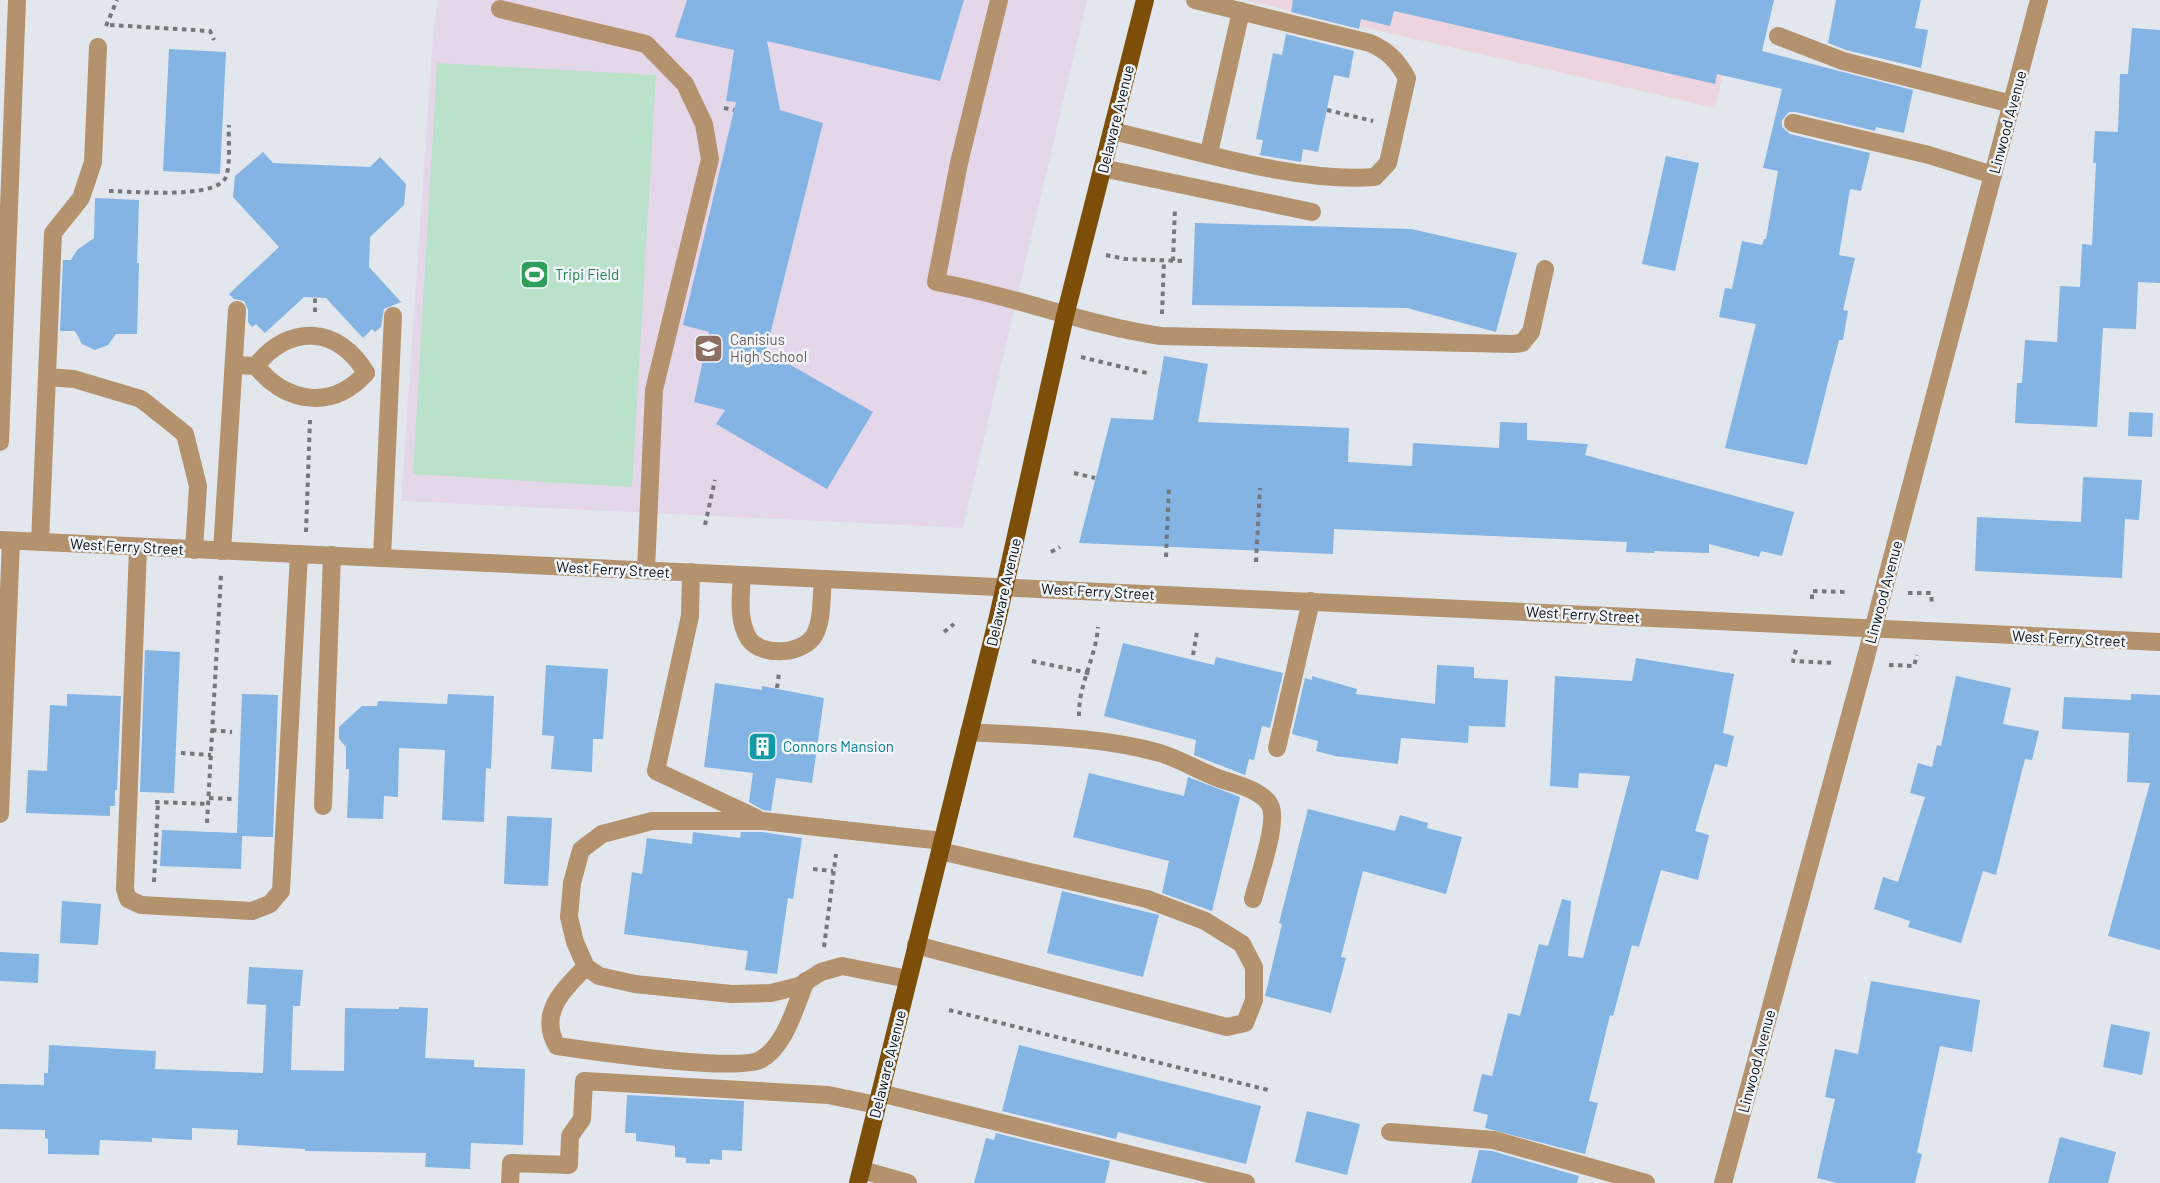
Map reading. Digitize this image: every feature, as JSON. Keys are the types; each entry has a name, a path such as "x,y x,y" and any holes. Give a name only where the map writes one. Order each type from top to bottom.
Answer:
{"main road":[{"name":"Delaware Avenue","path":"860,1177 1005,587 1065,316 1145,0"}],"street":[{"path":"0,442 17,0"},
{"path":"999,0 959,164 936,282 986,291 1108,328 1161,336 1522,343 1531,332 1545,269"},
{"path":"1112,131 1293,173 1340,180 1375,177 1388,163 1407,78 1397,61 1384,49 1370,43 1195,0"},
{"name":"Linwood Avenue","path":"1723,1183 1874,628 2039,0"},
{"path":"500,9 646,44 685,84 704,124 710,159 654,390 646,570"},
{"path":"1209,153 1241,11"},
{"path":"1778,36 1843,61 2012,104"},
{"path":"40,542 53,233 81,198 93,162 98,47"},
{"path":"1793,123 1929,155 1993,175"},
{"path":"1102,168 1312,212"},
{"path":"222,550 237,310"},
{"path":"382,558 393,316"},
{"path":"256,366 264,355 281,343 300,336 314,336 330,339 345,347 366,373"},
{"path":"234,365 256,366 280,389 311,398 342,392 355,385 366,373 390,374"},
{"path":"47,377 74,379 141,399 185,434 198,486 194,550"},
{"path":"0,814 5,541"},
{"name":"West Ferry Street","path":"5,541 2160,642"},
{"path":"138,548 125,889 128,900 141,905 252,911 270,904 280,891 299,554"},
{"path":"323,806 332,555"},
{"path":"691,573 690,616 656,771 764,821"},
{"path":"742,575 741,618 750,641 764,649 784,651 802,647 814,637 819,625 823,579"},
{"path":"1277,748 1311,601"},
{"path":"969,732 1080,738 1125,744 1163,754 1195,770 1256,792 1270,805 1273,820 1253,899"},
{"path":"908,979 842,966 820,972 806,981 771,993 731,994 635,984 599,976 586,967 574,942 569,917 572,883 581,850 602,834 652,821 764,821 941,846 1147,899 1205,921 1242,944 1254,967 1254,1000 1245,1023 1227,1027 916,945"},
{"path":"586,967 565,987 550,1015 549,1032 557,1046 670,1060 736,1063 758,1060 771,1050 786,1030 806,981"},
{"path":"510,1183 511,1163 569,1165 570,1136 582,1119 584,1081 879,1099 1246,1183"},
{"path":"1390,1132 1494,1140 1646,1183"},
{"path":"860,1177 908,1183"}],"path":[{"path":"106,25 210,31 214,40"},
{"path":"1327,110 1371,121"},
{"path":"127,191 183,192 219,185 226,176 229,125"},
{"path":"1173,261 1175,203"},
{"path":"1109,255 1125,259 1182,261"},
{"path":"1162,321 1164,260"},
{"path":"315,297 315,306"},
{"path":"1086,358 1148,373"},
{"path":"306,528 310,413"},
{"path":"1074,473 1095,478"},
{"path":"705,525 715,480"},
{"path":"1167,557 1169,485"},
{"path":"1256,562 1260,488"},
{"path":"1051,552 1060,547"},
{"path":"207,823 221,577"},
{"path":"1812,599 1812,591 1845,592"},
{"path":"1908,593 1931,593 1932,604"},
{"path":"944,632 954,624"},
{"path":"1079,728 1078,704 1097,641 1098,627"},
{"path":"1193,655 1197,632"},
{"path":"1796,650 1793,661 1835,663"},
{"path":"1885,665 1914,666 1917,656"},
{"path":"1032,661 1093,674"},
{"path":"777,688 778,677"},
{"path":"212,730 232,732"},
{"path":"181,753 211,755"},
{"path":"208,798 232,799"},
{"path":"146,801 208,804"},
{"path":"154,870 158,802"},
{"path":"823,956 836,850"},
{"path":"813,869 834,872"},
{"path":"949,1010 1272,1091"}],"shaded area":[{"name":"Canisius High School","path":"438,0 1087,0 963,528 401,501 433,34"},
{"path":"1245,0 1740,0 1715,108"}],"green space":[{"name":"Tripi Field","path":"437,63 656,75 632,487 413,474"}],"building":[{"path":"687,0 964,0 940,81 767,41 780,110 823,123 766,351 873,412 827,489 716,424 725,410 694,402 709,332 683,325 736,102 726,101 734,50 675,37"},
{"path":"1293,0 1774,0 1762,51 1913,90 1904,133 1876,127 1875,131 1796,112 1789,112 1782,120 1782,127 1790,134 1870,153 1861,191 1850,189 1839,255 1855,258 1843,310 1848,311 1843,340 1839,340 1807,465 1725,448 1756,324 1719,317 1725,288 1732,289 1742,241 1762,245 1766,239 1778,171 1763,168 1782,89 1717,74 1715,84 1394,11 1390,26 1361,19 1359,29 1291,12"},
{"path":"1836,0 1921,0 1915,28 1928,30 1921,68 1846,50 1828,43"},
{"path":"2132,28 2160,30 2160,283 2138,282 2136,329 2103,328 2097,427 2015,423 2017,383 2022,383 2025,340 2057,342 2060,286 2080,287 2082,244 2092,245 2096,163 2093,163 2095,131 2118,132 2120,74 2128,74"},
{"path":"1286,34 1354,51 1349,78 1334,75 1318,152 1303,149 1301,162 1260,155 1263,140 1256,139 1273,53 1282,55"},
{"path":"169,49 226,52 220,174 163,171"},
{"path":"263,152 273,163 370,167 380,157 406,184 404,205 370,237 369,267 401,302 384,309 381,327 375,332 372,329 363,338 326,298 304,297 265,333 256,324 252,327 248,322 248,310 244,301 234,299 229,294 279,247 233,197 235,176"},
{"path":"1666,156 1699,163 1675,271 1642,264"},
{"path":"95,198 139,200 137,263 139,263 137,334 116,334 108,345 95,350 82,344 75,331 60,331 63,260 71,260 77,250 94,238"},
{"path":"1195,223 1411,229 1517,253 1496,332 1407,308 1192,305"},
{"path":"1164,356 1208,364 1198,422 1349,428 1348,462 1412,466 1413,443 1499,448 1500,422 1527,423 1527,440 1588,444 1585,455 1794,512 1782,556 1761,551 1759,557 1709,544 1709,553 1626,552 1627,542 1334,529 1333,554 1079,543 1111,418 1153,420"},
{"path":"2129,412 2153,413 2152,437 2128,436"},
{"path":"2083,477 2142,480 2139,520 2125,519 2122,578 1975,571 1977,517 2081,522"},
{"path":"1123,643 1214,665 1216,657 1283,673 1270,728 1262,726 1254,760 1249,759 1245,775 1194,755 1196,740 1104,716"},
{"path":"145,650 180,652 174,793 140,792"},
{"path":"1636,658 1734,674 1723,733 1734,736 1727,767 1715,764 1695,831 1709,835 1698,880 1661,870 1639,947 1632,945 1613,1016 1610,1015 1589,1101 1598,1103 1585,1154 1485,1128 1488,1115 1473,1111 1482,1074 1492,1076 1508,1013 1520,1016 1539,944 1548,946 1562,899 1571,901 1568,956 1583,958 1630,776 1579,773 1578,788 1550,786 1555,676 1632,681"},
{"path":"546,665 608,669 603,739 593,739 592,772 551,769 554,736 542,735"},
{"path":"1437,665 1474,667 1474,678 1508,680 1505,727 1469,726 1468,743 1401,738 1398,764 1335,756 1316,751 1318,741 1292,734 1305,678 1312,680 1312,676 1357,689 1356,694 1435,704"},
{"path":"1956,676 2011,688 2003,724 2039,731 2032,760 2025,759 1996,875 1983,871 1961,943 1908,927 1910,921 1874,909 1883,877 1898,882 1925,797 1910,793 1918,763 1932,767 1937,745 1941,746"},
{"name":"Connors Mansion","path":"715,683 762,690 762,686 824,698 812,783 776,778 771,811 763,810 749,802 753,773 704,767"},
{"path":"67,694 121,696 117,790 115,790 115,806 110,806 110,816 26,813 28,770 47,771 50,705 67,706"},
{"path":"242,694 278,695 273,837 242,836 241,869 160,866 162,830 237,833"},
{"path":"448,694 494,696 491,769 486,768 484,822 442,820 445,750 399,748 398,797 384,796 383,819 347,818 349,769 346,769 346,747 339,739 339,727 362,706 377,706 378,701 447,704"},
{"path":"2131,694 2160,695 2160,950 2108,936 2150,783 2127,782 2129,733 2062,729 2064,697 2131,700"},
{"path":"1089,773 1184,796 1188,777 1240,797 1212,911 1162,893 1169,861 1073,837"},
{"path":"1308,809 1395,831 1400,815 1428,823 1427,828 1462,837 1446,894 1363,871 1341,957 1346,958 1331,1013 1265,996 1282,924 1279,923"},
{"path":"507,816 552,818 548,886 504,884"},
{"path":"693,832 740,838 741,832 762,832 802,838 793,899 788,898 777,974 745,970 748,951 624,934 632,872 642,874 647,838 692,844"},
{"path":"1062,891 1159,915 1143,977 1047,953"},
{"path":"62,901 101,904 98,945 60,943"},
{"path":"0,952 39,954 38,983 0,981"},
{"path":"249,967 303,970 300,1006 293,1006 291,1070 344,1071 345,1008 399,1009 399,1007 428,1008 425,1058 474,1060 474,1067 525,1069 523,1145 471,1143 470,1169 425,1167 426,1153 305,1151 305,1149 237,1145 238,1130 192,1128 192,1140 152,1138 152,1142 100,1140 99,1155 48,1154 48,1139 45,1138 45,1130 0,1129 0,1084 44,1085 44,1073 48,1073 49,1045 156,1051 155,1069 263,1073 266,1005 247,1004"},
{"path":"1871,981 1980,1000 1972,1052 1940,1046 1917,1153 1922,1154 1915,1183 1837,1183 1817,1178 1835,1099 1825,1097 1835,1049 1858,1054"},
{"path":"2111,1024 2150,1032 2142,1075 2103,1067"},
{"path":"1019,1045 1261,1106 1246,1164 1118,1132 1116,1139 1002,1111"},
{"path":"627,1095 744,1101 742,1151 722,1150 722,1160 710,1159 710,1164 686,1163 686,1158 675,1157 675,1146 636,1141 636,1133 625,1133"},
{"path":"1307,1111 1360,1124 1347,1175 1295,1162"},
{"path":"996,1133 1110,1161 1105,1183 974,1183 986,1138 994,1140"},
{"path":"2060,1137 2116,1152 2108,1183 2048,1183"},
{"path":"1479,1150 1492,1151 1579,1176 1577,1183 1471,1183"}],"place":[{"name":"Tripi Field","path":"534,274"},
{"name":"Canisius High School","path":"709,348"},
{"name":"Connors Mansion","path":"762,746"}]}
